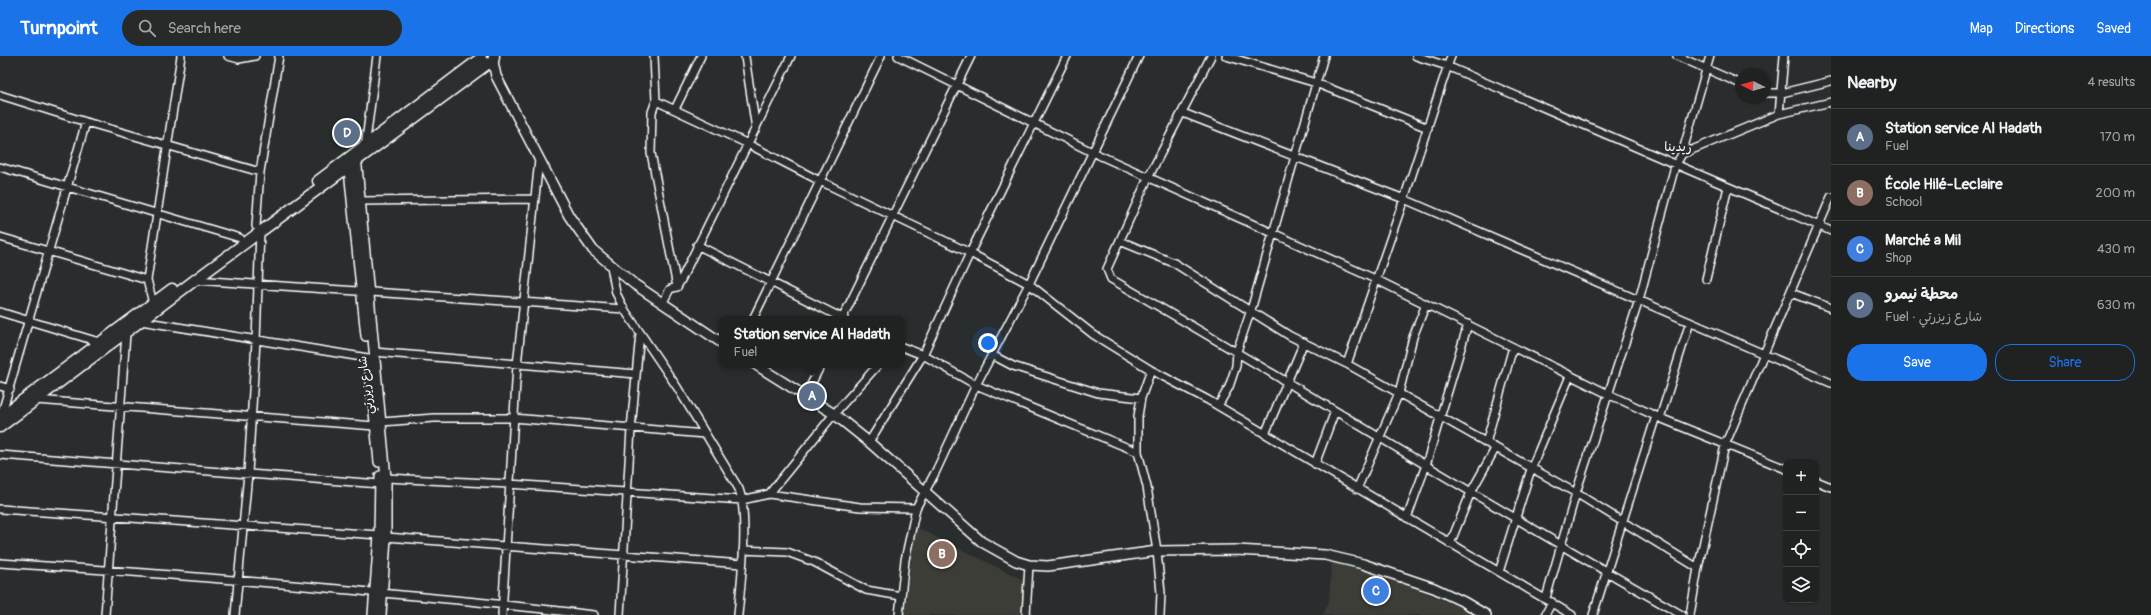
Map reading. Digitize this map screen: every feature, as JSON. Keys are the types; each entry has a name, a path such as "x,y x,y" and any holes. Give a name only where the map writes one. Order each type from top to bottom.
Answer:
{"main road":[{"path":"0,427 126,334 258,229 489,59"},
{"path":"1,416 240,238 258,229"}],"street":[{"path":"153,303 147,280 181,56"},
{"path":"228,56 245,59 254,56"},
{"path":"235,615 248,473 256,341 259,285 258,229 260,172 279,56"},
{"path":"356,156 377,56"},
{"path":"654,56 656,101 652,112 650,153 677,287"},
{"path":"676,109 701,56"},
{"path":"663,302 670,289 677,287 791,56"},
{"path":"755,316 881,56"},
{"path":"898,56 1092,152 1376,279 1608,394 1658,417 1783,468"},
{"path":"843,316 971,56"},
{"path":"869,442 923,355 970,253 1067,56"},
{"path":"899,615 905,560 916,508 924,491 936,472 976,385 1029,284 1139,56"},
{"path":"1211,56 1183,113 1148,178 1107,269 1111,279 1237,351 1471,492 1682,615"},
{"path":"1226,56 1316,83 1428,128"},
{"path":"1218,406 1236,366 1237,351 1251,310 1324,56"},
{"path":"1416,56 1447,66 1675,166 1831,231"},
{"path":"1347,364 1428,128 1451,56"},
{"path":"1677,56 1735,82"},
{"path":"1545,615 1561,545 1576,493 1638,300 1675,166 1682,154 1710,56"},
{"path":"1779,114 1782,94 1784,56"},
{"path":"745,57 756,129"},
{"path":"489,59 496,76 539,160 582,236 593,250 634,284 719,341"},
{"path":"1771,93 1782,94 1831,81"},
{"path":"0,95 86,122 260,172"},
{"path":"656,101 676,109 748,144 820,181 970,253 1029,284 1094,335 1152,370 1218,406 1450,544 1549,600 1572,615"},
{"path":"1682,154 1779,114 1831,102"},
{"path":"1183,113 1294,158 1404,199 1831,383"},
{"path":"1,416 86,122"},
{"name":"شارع زيزرتي","path":"356,156 366,292"},
{"name":"شارع زيزرتي","path":"356,156 371,355 383,481 379,593 381,615"},
{"path":"502,615 517,365 533,199 539,160"},
{"path":"0,167 240,238"},
{"path":"1706,279 1728,188"},
{"path":"1690,615 1698,568 1725,445 1831,197"},
{"path":"360,201 533,199"},
{"path":"0,237 147,280"},
{"path":"1120,241 1174,263 1304,342 1347,364 1486,444 1576,493 1624,521 1698,568"},
{"path":"697,245 836,316"},
{"path":"611,266 616,293 624,310 677,387 732,477 742,500 743,550 738,615"},
{"path":"195,280 624,310"},
{"path":"1791,293 1831,308"},
{"path":"1357,488 1399,393 1413,337 1426,304"},
{"path":"0,312 99,342"},
{"path":"141,321 256,341 371,355 636,374"},
{"path":"1593,615 1690,322"},
{"path":"1407,518 1426,465 1468,324"},
{"path":"620,615 631,429 640,333"},
{"path":"105,615 114,518 126,334"},
{"path":"1265,434 1304,342"},
{"path":"1486,444 1513,347"},
{"path":"905,348 923,355 976,385 1138,452"},
{"path":"992,355 1013,366 1098,393 1141,398"},
{"path":"761,368 834,414 869,442 982,542 1016,561 1030,565 1048,566 1157,551 1236,550 1325,555 1364,564 1434,588 1464,602 1486,615"},
{"path":"806,396 820,368"},
{"path":"769,494 834,414 875,368"},
{"path":"1152,370 1141,398 1138,416 1138,452 1147,487 1157,551 1161,593 1160,615"},
{"path":"1499,572 1531,469 1570,376"},
{"path":"0,386 10,389"},
{"path":"36,400 251,417 378,424 434,418 513,418 705,434"},
{"path":"1315,464 1335,411"},
{"path":"1450,544 1471,492 1495,449"},
{"path":"0,455 248,473 383,481 509,484 742,500 769,494 860,507 916,508"},
{"path":"1819,482 1831,487"},
{"path":"0,509 382,536 507,547 742,564"},
{"path":"743,550 787,552 814,562 866,590 901,596"},
{"path":"0,564 110,570 238,580 502,603 594,615"},
{"path":"1026,615 1030,565"},
{"name":"شارع زيزرتي","path":"374,615 379,593"}],"shaded area":[{"path":"916,527 1025,581 1022,615 904,615"},
{"path":"1332,562 1399,582 1462,608 1473,615 1323,615 1329,601"}],"place":[{"name":"محطة نيمرو","path":"347,133"},
{"name":"Station service Al Hadath","path":"812,396"},
{"name":"École Hilé-Leclaire","path":"942,554"},
{"name":"Marché a Mil","path":"1376,591"}],"district":[{"name":"ريدينا","path":"1678,147"}]}
